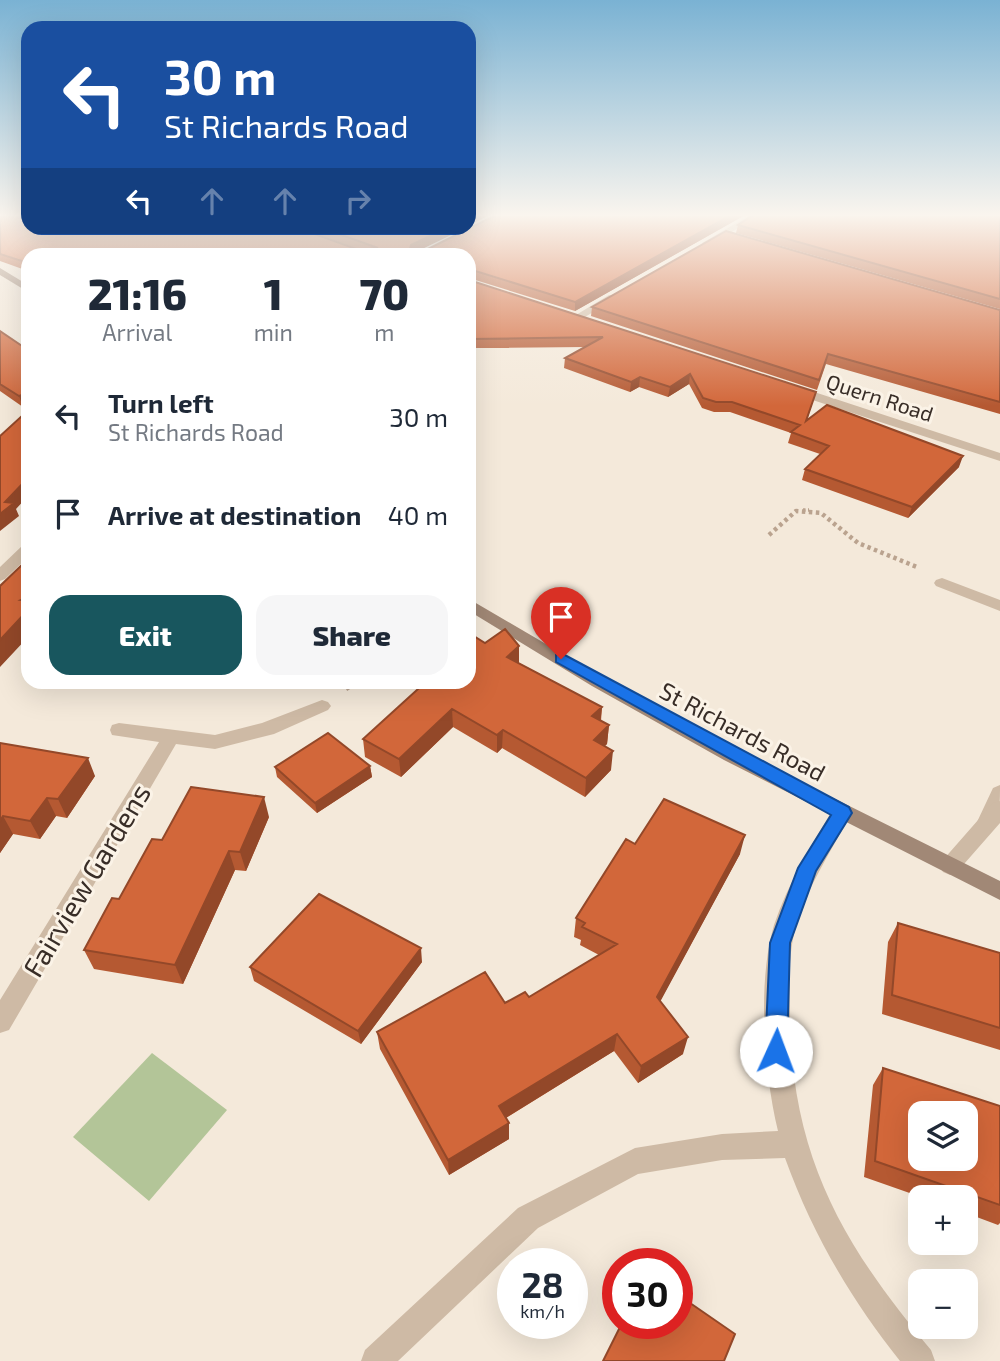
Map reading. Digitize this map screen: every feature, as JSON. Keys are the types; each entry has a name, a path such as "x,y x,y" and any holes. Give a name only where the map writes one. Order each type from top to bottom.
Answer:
{"street":[{"path":"589,322 570,316 621,292"},
{"name":"Quern Road","path":"775,383 1000,457"},
{"path":"0,576 21,555"},
{"path":"942,583 1000,606"},
{"name":"St Richards Road","path":"476,608 625,696 842,813 1000,891"},
{"path":"119,730 215,742 267,729 322,706"},
{"name":"Fairview Gardens","path":"0,1022 172,737"},
{"path":"950,866 993,816 1000,793"},
{"path":"842,813 807,868 780,943 776,1051 792,1144 824,1227 879,1313 920,1361"},
{"path":"376,1361 528,1218 635,1161 722,1147 792,1144"}],"path":[{"path":"769,535 796,511 816,510 831,516 852,538 909,562 942,583"}],"green space":[{"path":"152,1053 227,1110 149,1201 73,1137"}],"building":[{"path":"500,279 617,279 575,302"},
{"path":"642,279 891,279 1000,310 1000,402 828,354 819,380 592,307"},
{"path":"927,279 1000,279 1000,299"},
{"path":"476,282 816,392 806,421 827,405 963,456 912,507 805,469 829,446 791,432 800,425 732,402 716,402 703,398 690,374 670,387 640,377 631,382 565,358 603,337 476,339"},
{"path":"0,331 21,345 21,395 0,384"},
{"path":"21,417 21,485 5,502 14,503 0,514 0,436"},
{"path":"21,566 21,618 0,640 0,586"},
{"path":"505,629 519,646 507,657 602,707 592,716 609,725 594,740 613,751 586,778 503,730 497,735 452,709 399,759 363,739 418,689 476,689 476,637 485,643"},
{"path":"328,733 370,766 315,803 275,767"},
{"path":"0,743 88,758 58,799 47,798 30,821 3,816 0,821"},
{"path":"191,787 264,797 240,852 229,851 175,965 84,950 112,898 119,899 152,839 162,840"},
{"path":"664,799 745,835 657,997 688,1037 641,1066 617,1034 499,1106 509,1123 448,1160 377,1032 485,972 505,1003 525,992 529,997 617,944 582,927 585,923 576,918 626,839 635,844"},
{"path":"319,894 421,948 358,1031 250,967"},
{"path":"898,923 1000,953 1000,1028 892,995"},
{"path":"883,1068 1000,1106 1000,1205 978,1197 978,1185 943,1185 875,1161"},
{"path":"693,1305 735,1334 724,1361 603,1361 614,1339 693,1339"}],"route":[{"path":"561,659 842,813 807,868 780,943 776,1051"}]}
